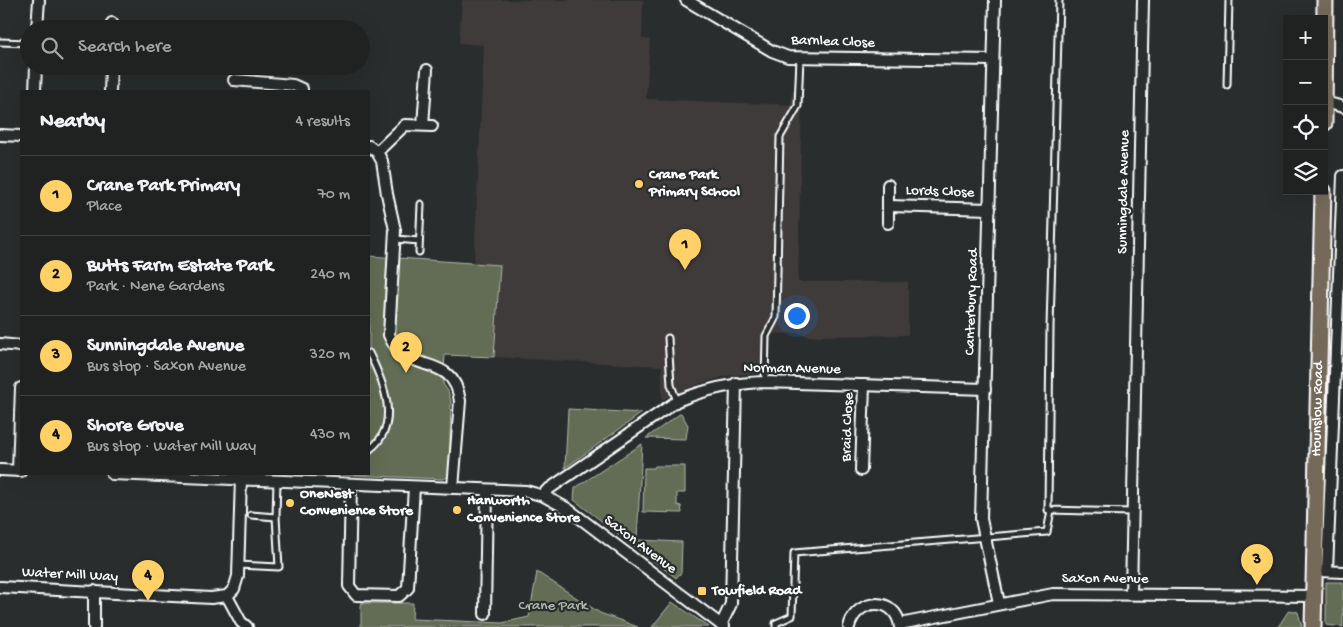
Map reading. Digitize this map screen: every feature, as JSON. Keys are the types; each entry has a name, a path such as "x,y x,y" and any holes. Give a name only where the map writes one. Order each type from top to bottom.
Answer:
{"main road":[{"path":"1325,60 1326,0"},
{"name":"Hounslow Road","path":"1313,627 1321,571 1323,195"}],"street":[{"path":"38,20 39,0"},
{"name":"Barnlea Close","path":"686,0 772,51 800,58 993,60"},
{"name":"Canterbury Road","path":"995,0 981,520 1000,603"},
{"name":"Sunningdale Avenue","path":"1131,594 1143,0"},
{"path":"426,70 427,126 405,125 373,149 385,173 396,239 389,335 394,347 403,356 442,369 452,378 458,389 460,402 453,488"},
{"path":"35,90 36,75"},
{"path":"110,90 111,75"},
{"path":"234,80 292,85 302,90"},
{"path":"1328,103 1343,107"},
{"path":"0,135 20,136"},
{"path":"1343,176 1321,571 1343,572"},
{"name":"Lords Close","path":"888,185 888,224"},
{"name":"Lords Close","path":"888,206 990,209"},
{"path":"0,344 20,346"},
{"name":"Norman Avenue","path":"544,496 546,491 677,401 699,392 736,383 765,382 985,389"},
{"path":"723,626 731,604 736,383"},
{"name":"Braid Close","path":"861,470 864,385"},
{"path":"0,470 20,471"},
{"name":"Saxon Avenue","path":"144,475 241,478 486,491 526,491 544,496 568,509 723,626"},
{"path":"241,478 239,566 234,589 227,596 241,622 247,627"},
{"path":"351,484 349,586 356,595 399,596 408,588 414,487"},
{"path":"485,614 486,491"},
{"name":"Water Mill Way","path":"0,587 211,598 227,596"},
{"path":"94,591 94,627"},
{"name":"Saxon Avenue","path":"849,627 852,617 857,610 874,604 891,609 900,625 1000,603 1052,594 1131,594 1316,604"}],"lane":[{"path":"1059,0 1050,327 1048,510 1132,512"},
{"path":"1227,85 1229,0"},
{"path":"0,42 20,43"},
{"path":"765,382 766,336 776,317 780,136 798,106 800,58"},
{"path":"419,252 421,204"},
{"path":"396,239 419,240"},
{"path":"668,338 671,385 677,401"},
{"path":"370,356 378,372 388,408 387,428 378,442 370,449"},
{"path":"239,566 279,567 276,517 277,480"},
{"path":"776,627 776,623 792,616 794,553 985,535 1047,532 1051,510"},
{"path":"251,515 276,517"}],"shaded area":[{"name":"Crane Park Primary School","path":"462,0 643,0 642,39 650,40 646,99 791,105 792,90 802,90 798,282 908,282 908,335 809,336 797,333 771,334 769,372 725,376 693,386 662,400 662,366 494,357 500,265 474,264 484,45 459,43"}],"green space":[{"path":"370,256 500,265 494,357 445,355 443,384 448,391 451,401 449,476 444,479 351,475 370,475"},
{"path":"568,409 642,413 565,468"},
{"path":"681,413 688,425 686,439 646,438"},
{"path":"642,444 637,540 682,542 681,573 676,578 574,500 575,488"},
{"path":"655,466 685,466 685,493 677,493 677,505 681,506 682,513 643,512 644,468 654,468"},
{"name":"Crane Park","path":"537,572 600,613 638,627 361,627 361,603 413,603 412,619 502,623 529,617"},
{"path":"1326,582 1343,582 1343,627 1326,625"},
{"path":"672,602 709,627 652,627"},
{"path":"1289,610 1298,612 1302,627 1278,627"}],"place":[{"name":"Crane Park Primary School","path":"639,184"},
{"name":"Crane Park Primary","path":"685,270"},
{"name":"Butts Farm Estate Park","path":"406,373"},
{"name":"OneNest Convenience Store","path":"290,503"},
{"name":"Hanworth Convenience Store","path":"457,510"},
{"name":"Sunningdale Avenue","path":"1257,585"},
{"name":"Towfield Road","path":"702,591"},
{"name":"Shore Grove","path":"148,601"}]}
